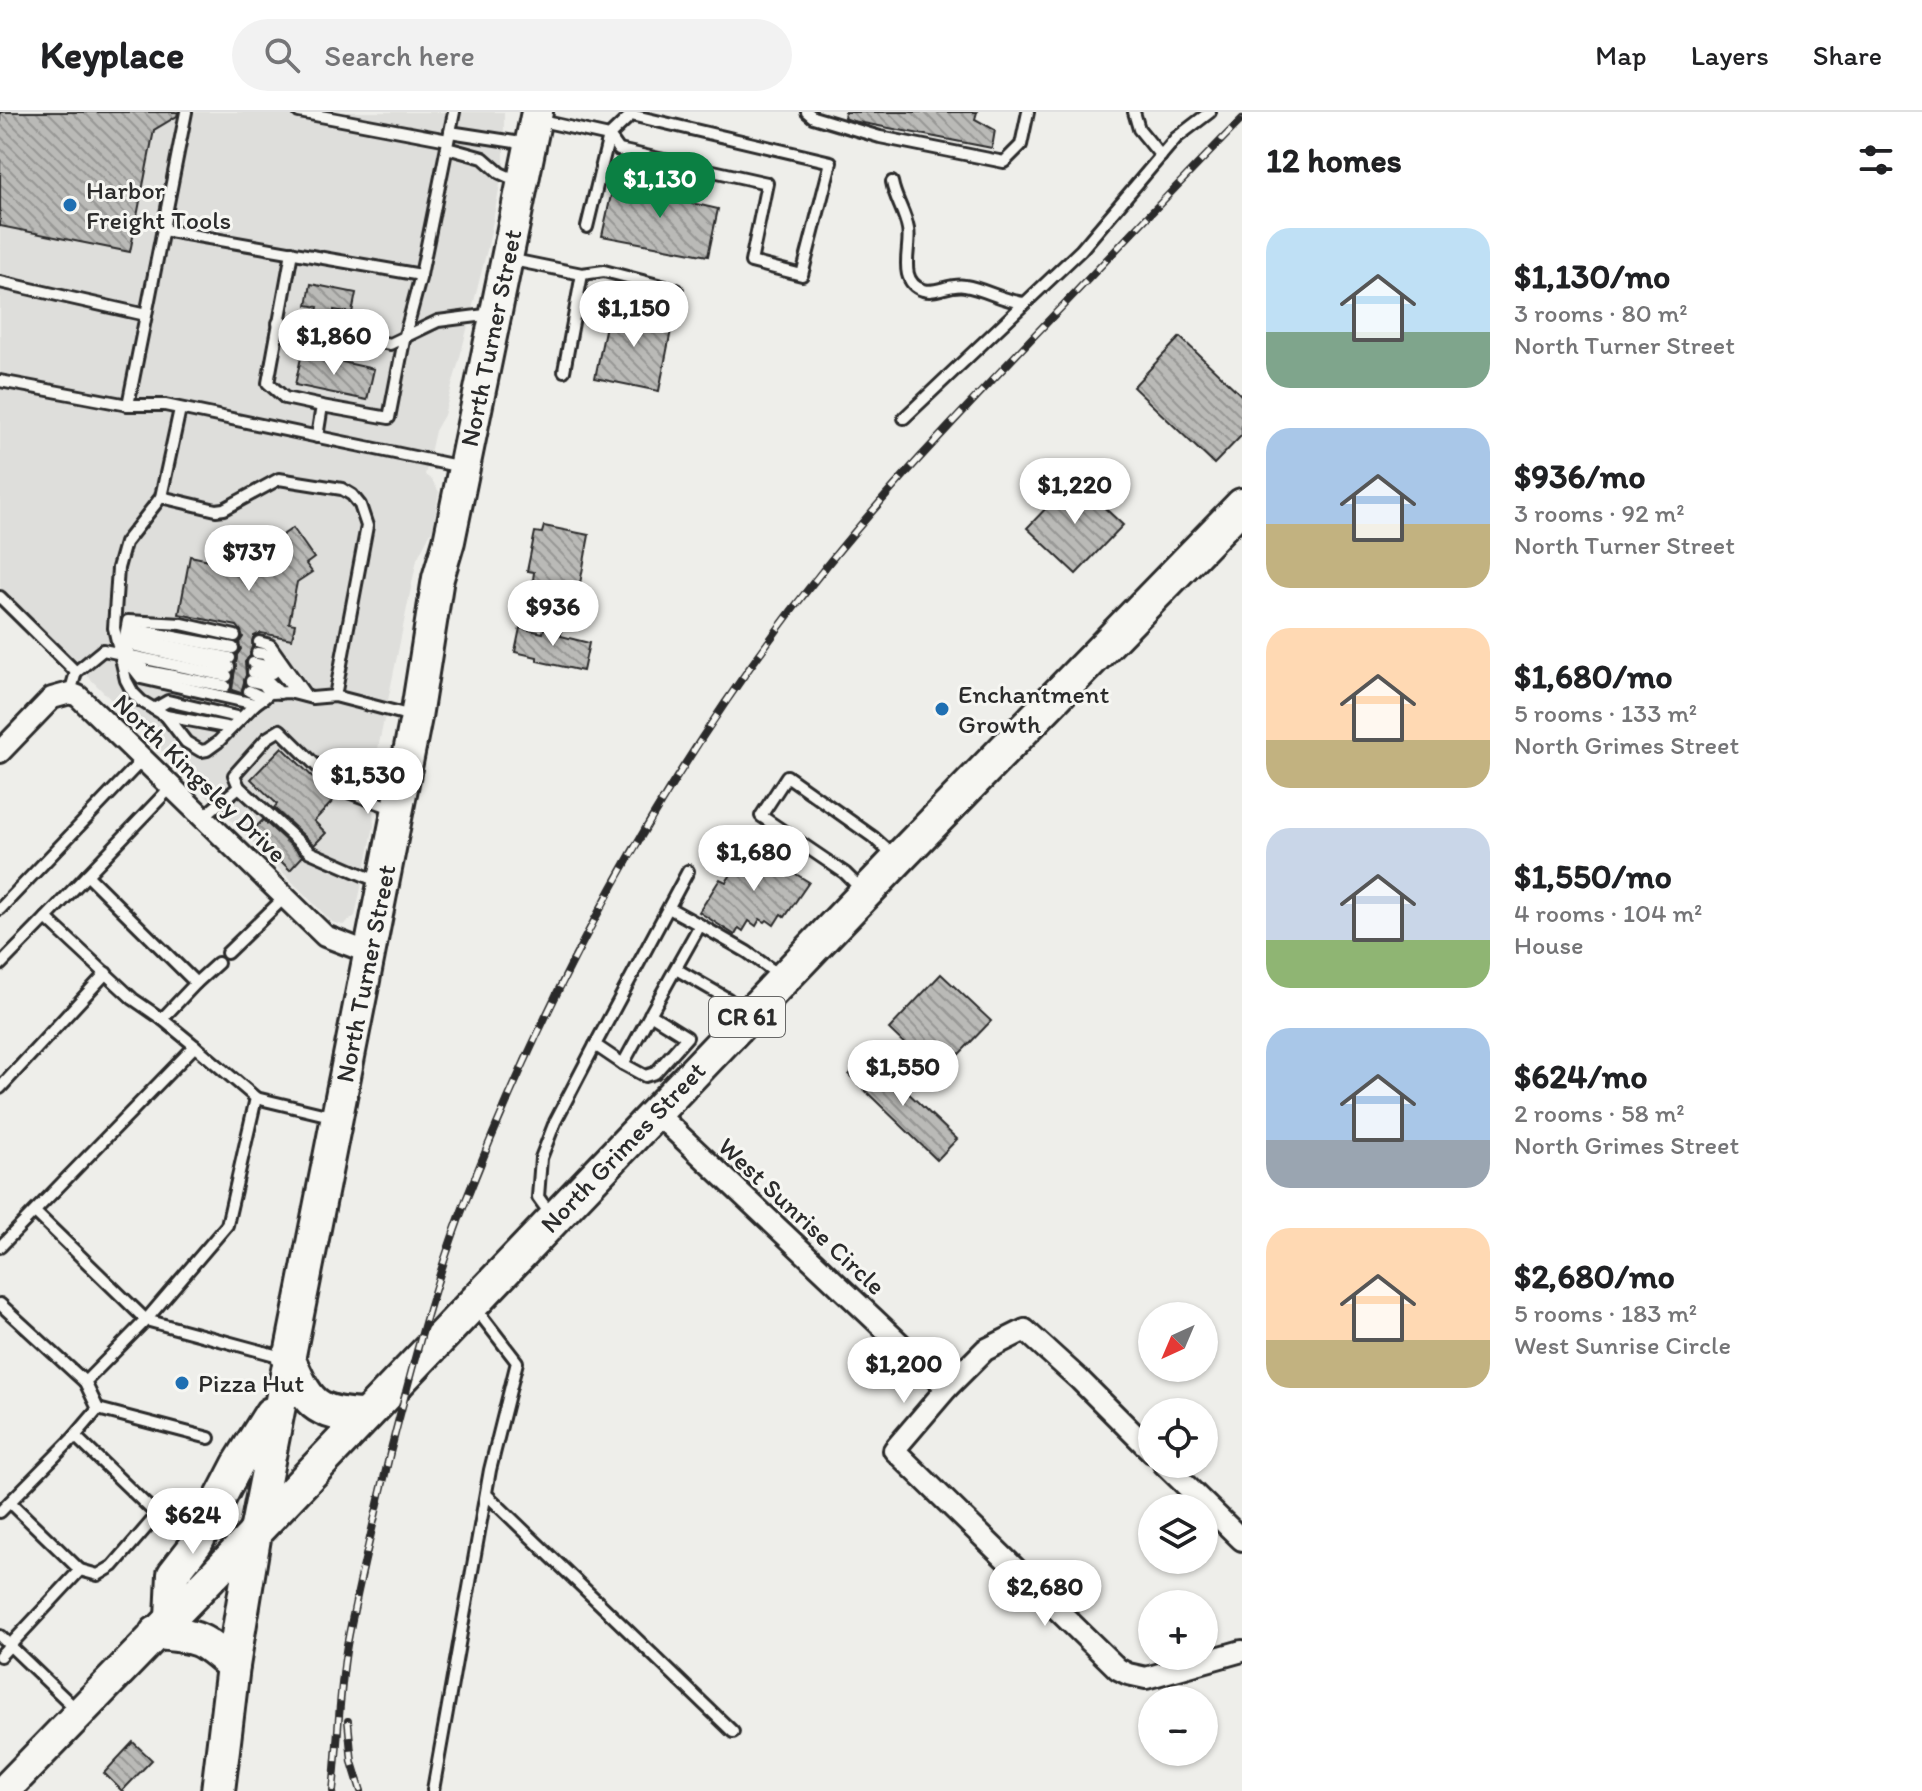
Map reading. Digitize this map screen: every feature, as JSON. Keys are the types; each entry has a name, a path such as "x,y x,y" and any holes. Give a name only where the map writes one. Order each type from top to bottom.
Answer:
{"main road":[{"name":"North Turner Street","path":"218,1791 233,1666 280,1398 416,717 438,578 449,541 534,125"},
{"name":"North Grimes Street","path":"4,1791 14,1766 80,1713 656,1113 698,1047 748,1017 1242,505"},
{"path":"288,1358 304,1393 318,1407 337,1415 365,1416"},
{"path":"233,1666 209,1644 164,1626 173,1574 197,1543 238,1464 280,1398"}],"street":[{"path":"0,752 52,698 70,693"},
{"name":"North Kingsley Drive","path":"70,693 78,696 144,758 325,936 367,952"},
{"name":"West Sunrise Circle","path":"656,1113 947,1388"},
{"path":"1138,1438 1025,1330 985,1350 947,1388 894,1450 1118,1669 1146,1678 1242,1651"},
{"path":"1178,1478 1242,1540"}],"lane":[{"path":"128,405 186,112"},
{"path":"299,112 448,140 483,158 500,173 522,183"},
{"path":"292,252 268,383 285,398 389,418 454,112"},
{"path":"807,112 813,117 880,137 1004,162 1021,145 1028,112"},
{"path":"1134,112 1139,129 1161,156"},
{"path":"904,418 1081,250 1176,138 1210,112"},
{"path":"448,140 534,125 609,136 619,150 767,183 751,262 802,275 831,162 631,115 609,136 587,227"},
{"path":"892,182 909,233 908,271 920,290 932,291 948,285 965,286 1003,301 1024,303"},
{"path":"163,230 421,275"},
{"path":"506,259 582,274 604,271 677,290"},
{"path":"564,371 582,274"},
{"path":"0,282 146,315"},
{"path":"278,323 390,344 438,321 495,314"},
{"path":"0,381 128,405 165,405 464,468"},
{"path":"317,437 322,406"},
{"path":"180,409 161,497 125,543 118,568 114,628 126,680 133,693 166,716 231,728"},
{"path":"161,497 216,510 224,509 279,479 342,489 352,495 360,505 367,526 335,696"},
{"path":"0,597 76,672"},
{"path":"235,636 182,624 128,621 122,654 141,678 280,696 335,696 416,717"},
{"path":"122,654 131,629 229,667"},
{"path":"122,654 132,645 229,667"},
{"path":"70,693 76,672 103,650 122,654 147,671 229,667"},
{"path":"254,667 265,654 280,696"},
{"path":"254,667 280,696"},
{"path":"254,667 280,696"},
{"path":"166,716 186,742 201,751 207,750 241,718 280,696"},
{"path":"154,709 168,701 241,718"},
{"path":"382,883 310,852 239,787 234,775 267,738 280,730 340,789 397,810"},
{"path":"0,909 144,758"},
{"path":"865,893 845,873 761,816 787,776 873,837 898,859"},
{"path":"0,965 172,786"},
{"path":"203,817 239,787"},
{"path":"554,1219 538,1197 541,1158 555,1122 688,871"},
{"path":"87,875 196,983"},
{"path":"227,953 285,897"},
{"path":"669,908 747,952 784,979"},
{"path":"46,918 133,999 162,1019 256,1098 337,1118"},
{"path":"623,1064 700,925"},
{"path":"162,1019 218,963"},
{"path":"676,969 728,999 748,1017"},
{"path":"0,1088 106,973"},
{"path":"595,1045 645,1076 698,1047 650,1014"},
{"path":"0,1247 195,1046"},
{"path":"85,1382 146,1320 227,1225 256,1098"},
{"path":"35,1212 146,1320 288,1358"},
{"path":"0,1304 85,1382 98,1409 209,1438"},
{"path":"433,1790 486,1494 517,1362 472,1304"},
{"path":"0,1512 98,1409"},
{"path":"10,1502 80,1570 98,1575 113,1566 157,1515 75,1436"},
{"path":"486,1494 733,1732"},
{"path":"0,1656 80,1570"},
{"path":"0,1636 80,1713"}],"shaded area":[{"path":"0,112 504,112 504,164 488,246 460,357 444,415 435,431 425,475 439,492 433,528 417,559 371,783 374,826 355,916 343,925 332,922 0,588"}],"building":[{"path":"0,112 178,112 177,116 154,130 130,252 0,226"},
{"path":"845,112 977,112 975,119 995,130 992,148 853,121 844,118"},
{"path":"656,184 685,190 683,201 718,209 708,256 602,236 613,186 654,195"},
{"path":"311,284 356,293 352,313 317,311 318,307 307,305"},
{"path":"610,306 673,320 659,391 595,378"},
{"path":"1180,337 1242,396 1242,435 1214,464 1133,387"},
{"path":"302,353 374,369 367,400 295,385"},
{"path":"1074,479 1123,525 1076,574 1027,528"},
{"path":"544,526 589,535 579,589 533,580 534,572 527,571 535,532 542,533"},
{"path":"293,528 314,558 306,564 312,572 297,582 289,623 295,624 292,639 261,633 254,636 250,656 245,662 246,675 241,693 232,690 237,655 241,649 239,643 243,637 241,631 237,626 179,614 190,556 237,566"},
{"path":"520,628 543,633 544,628 589,643 583,671 537,661 537,657 515,652"},
{"path":"282,747 335,799 314,821 326,833 314,845 274,808 277,804 251,779"},
{"path":"263,820 303,856 290,870 251,832"},
{"path":"750,846 809,882 785,917 781,914 774,925 760,919 756,926 749,921 743,931 739,928 735,935 699,912 720,879 726,882"},
{"path":"941,974 991,1021 938,1076 889,1029"},
{"path":"868,1055 957,1139 937,1160 849,1075"},
{"path":"133,1742 152,1760 122,1791 104,1773"}],"railway":[{"path":"333,1791 347,1645 390,1453 434,1294 454,1231 501,1115 579,949 623,868 719,712 828,564 954,421 1242,119"},
{"path":"348,1721 352,1762 361,1791"}],"place":[{"name":"Harbor Freight Tools","path":"70,205"},
{"name":"Enchantment Growth","path":"942,709"},
{"name":"Pizza Hut","path":"182,1383"}]}
